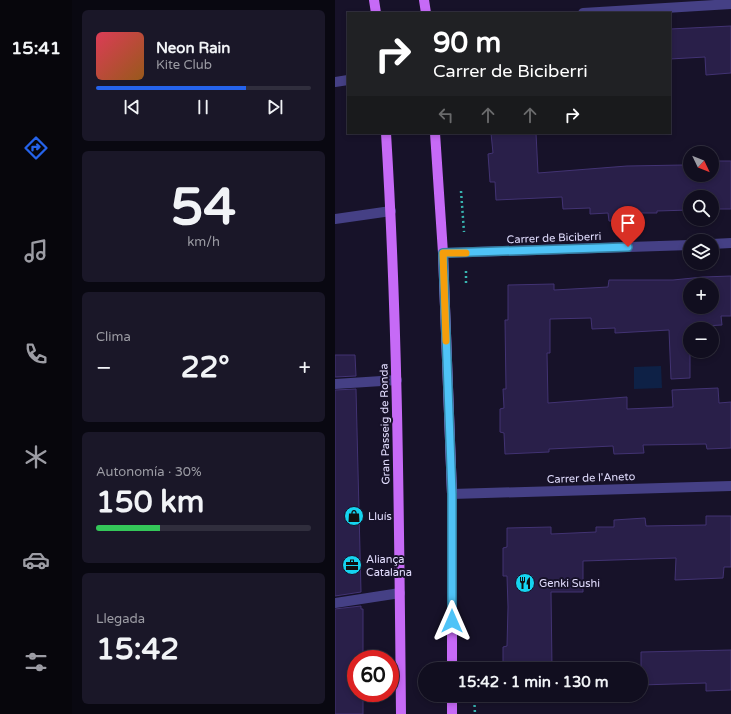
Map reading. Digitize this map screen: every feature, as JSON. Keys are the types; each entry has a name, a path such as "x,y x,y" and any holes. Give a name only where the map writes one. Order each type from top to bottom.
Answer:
{"main road":[{"path":"375,0 376,12"},
{"path":"424,0 426,12"},
{"name":"Gran Passeig de Ronda","path":"386,134 391,211 397,380 401,714"},
{"path":"435,134 443,253 452,494 452,662"},
{"path":"452,702 452,714"}],"street":[{"path":"599,12 731,4"},
{"path":"335,82 347,80"},
{"path":"335,219 391,211"},
{"path":"719,244 731,243"},
{"name":"Carrer de Biciberri","path":"443,253 683,245"},
{"path":"335,384 397,380"},
{"name":"Carrer de l'Aneto","path":"452,494 731,486"},
{"path":"335,603 400,592"}],"path":[{"path":"474,702 475,714"}],"water":[{"path":"661,366 662,388 634,389 634,367"}],"building":[{"path":"731,26 731,73 706,75 705,57 671,59 671,29"},
{"path":"491,134 536,134 538,173 627,166 683,165 683,182 719,182 719,161 731,161 731,209 719,209 719,190 683,190 683,210 640,213 640,221 609,221 608,213 590,214 590,208 563,209 562,197 496,200 495,182 490,182 488,154 493,153"},
{"path":"731,276 731,316 721,316 722,325 719,325 719,322 683,322 683,358 690,358 690,378 671,379 669,330 615,333 615,328 592,329 591,318 550,319 550,353 547,353 548,403 627,397 627,409 673,407 672,390 718,388 719,403 731,402 731,448 707,449 706,444 643,445 644,453 614,454 613,446 549,449 549,452 505,454 504,433 500,432 500,409 504,408 503,389 506,389 505,320 508,320 508,285 554,284 554,290 608,287 609,280 683,279 683,314 719,314 719,278 693,278"},
{"path":"335,355 355,355 356,376 335,377"},
{"path":"356,389 361,592 335,596 335,390"},
{"path":"706,516 731,516 731,567 724,567 723,578 675,580 676,558 583,561 583,592 551,592 552,662 503,662 503,647 507,646 507,576 503,576 503,548 507,547 507,528 551,527 551,534 596,532 596,527 614,527 614,520 645,518 646,526 706,525"},
{"path":"361,606 361,609 363,609 363,650 347,650 347,702 363,702 363,714 335,714 335,609"},
{"path":"731,650 731,690 706,691 706,683 648,685 648,662 641,662 641,652"}],"slow traffic":[{"path":"446,341 443,253 466,253"}],"place":[{"name":"Lluís","path":"354,516"},
{"name":"Aliança Catalana","path":"352,565"},
{"name":"Genki Sushi","path":"525,583"}],"route":[{"path":"452,621 452,494 443,253 628,247"}]}
